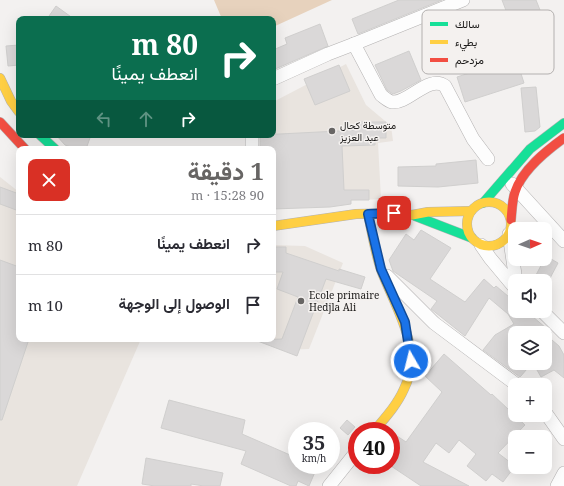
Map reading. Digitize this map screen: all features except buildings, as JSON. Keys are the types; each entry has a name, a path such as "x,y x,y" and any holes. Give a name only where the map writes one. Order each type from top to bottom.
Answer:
{"street":[{"path":"437,10 462,0"},
{"path":"276,78 328,54 422,16"},
{"path":"354,44 381,95 388,100 394,102 399,101 422,88 436,83 445,86 473,139 488,159"},
{"path":"0,78 10,101 16,108"},
{"path":"0,122 22,146"},
{"path":"483,203 539,140 564,123"},
{"path":"43,138 52,146"},
{"path":"511,220 516,189 528,171 564,138"},
{"path":"505,177 564,241"},
{"path":"508,280 477,242 467,225 468,218 477,206 490,202 504,207 509,213 511,220"},
{"path":"276,226 368,214 412,215 428,212 472,211"},
{"path":"368,214 381,269 405,322 411,361 410,371 404,388 380,422"},
{"path":"412,215 477,242 492,246 499,244 508,235"},
{"path":"381,269 434,323 508,378"},
{"path":"549,318 564,333"},
{"path":"552,422 564,439"},
{"path":"330,486 348,463"},
{"path":"557,486 564,473"}],"shaded area":[{"path":"214,0 332,0 276,26 276,16 221,16"},
{"name":"متوسطة كحال عبد العزيز","path":"346,64 366,105 391,126 393,141 378,143 381,199 276,204 276,146 273,146 273,138 276,138 276,100"},
{"path":"0,177 16,190 16,342 140,342 77,486 0,486"},
{"name":"Ecole primaire Hedjla Ali","path":"276,245 305,246 343,263 309,349 285,350 268,342 276,342"}],"traffic: fast":[{"path":"483,203 530,149 564,123"},
{"path":"43,138 52,146"},
{"path":"415,216 472,238"}],"traffic: slow":[{"path":"0,78 16,108"},
{"path":"485,202 493,202 505,208 511,220 511,224 511,228 505,240 493,246 485,246 473,240 467,228 467,220 473,208 485,202"},
{"path":"276,226 356,214 394,213 412,215 428,212 471,211"},
{"path":"368,214 381,270 400,313 409,344 411,359 409,374 404,389 398,400 381,422"}],"traffic: jam":[{"path":"0,122 22,146"},
{"path":"511,220 514,195 523,176 542,155 564,138"}],"place":[{"name":"متوسطة كحال عبد العزيز","path":"332,131"},
{"name":"Ecole primaire Hedjla Ali","path":"301,301"}],"route":[{"path":"394,213 368,214 381,269 405,322 411,361"}]}
